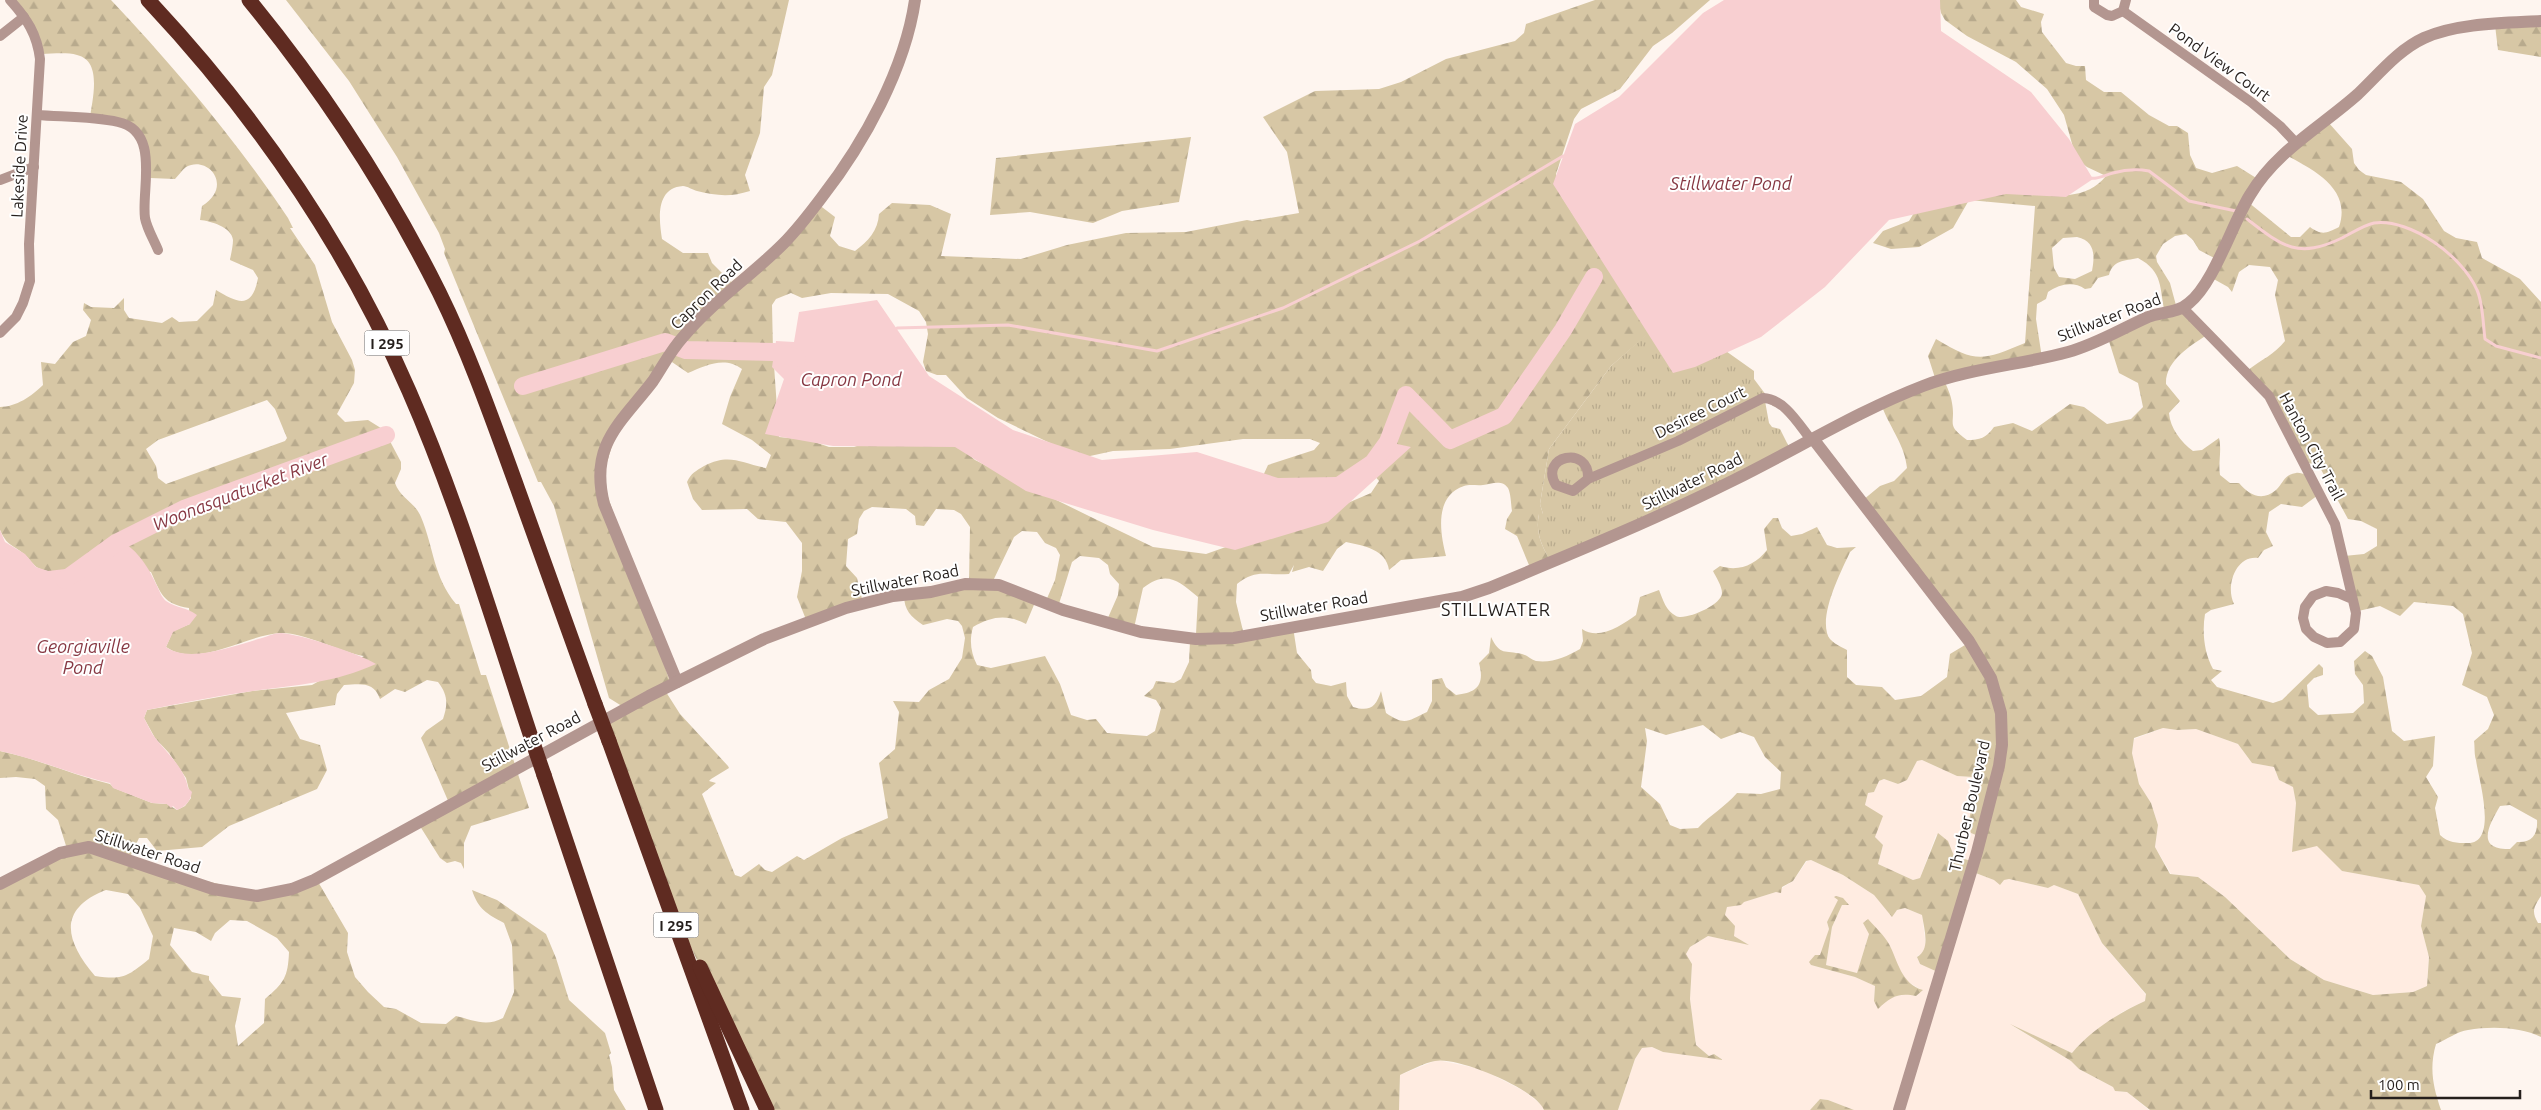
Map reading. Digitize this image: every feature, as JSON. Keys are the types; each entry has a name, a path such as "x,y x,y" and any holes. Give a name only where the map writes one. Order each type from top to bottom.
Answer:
{"highway":[{"name":"I 295","path":"148,0 222,83 280,162 325,229 377,324 418,413 448,491 656,1110"},
{"name":"I 295","path":"249,0 308,75 349,135 388,198 439,293 483,395 742,1110"},
{"path":"655,868 767,1110"}],"street":[{"name":"Lakeside Drive","path":"0,333 16,317 28,289 40,59 38,41 24,17 10,0"},
{"name":"Capron Road","path":"677,682 604,504 600,479 602,458 612,432 626,411 652,382 682,337 783,243 822,198 841,171 864,137 882,97 910,26 915,0"},
{"path":"2094,0 2094,7 2107,15 2123,11 2126,0"},
{"name":"Pond View Court","path":"2123,11 2251,102 2280,126 2295,142"},
{"path":"0,36 24,17"},
{"name":"Stillwater Road","path":"0,884 60,853 73,848 89,847 213,888 257,896 292,889 314,880 677,682 764,638 817,618 893,596 918,594 965,584 999,585 1063,610 1141,632 1196,640 1234,638 1462,597 1497,585 1660,516 1911,391 1948,376 2068,352 2106,338 2155,314 2182,308 2192,301 2204,285 2250,194 2261,178 2295,142 2323,124 2404,50 2427,36 2495,24 2541,20"},
{"path":"37,115 120,122 134,131 145,151 147,177 146,218 158,250"},
{"path":"0,180 34,167"},
{"name":"Hanton City Trail","path":"2182,308 2269,396 2335,524 2352,599"},
{"name":"Desiree Court","path":"1588,480 1678,441 1763,398 1773,398 1783,405 1813,440"},
{"name":"Thurber Boulevard","path":"1813,440 1969,641 1991,678 2001,713 2002,745 1999,766 1977,852 1899,1110"},
{"path":"2326,591 2338,593 2352,599 2356,614 2354,629 2340,642 2326,643 2314,637 2306,629 2303,618 2305,607 2313,596 2326,591"}],"shaded area":[{"path":"2163,728 2177,730 2196,729 2238,744 2252,763 2274,767 2279,780 2293,787 2296,803 2292,852 2317,845 2342,871 2419,885 2426,896 2421,926 2429,957 2427,986 2413,992 2373,995 2324,980 2290,959 2225,897 2198,877 2171,874 2155,847 2158,825 2151,803 2139,784 2132,753 2134,739"},
{"path":"1922,760 1957,776 1973,777 1978,788 1968,822 1981,836 1974,862 1954,856 1948,842 1936,835 1920,878 1913,880 1878,864 1883,845 1875,837 1865,805 1868,793 1874,792 1879,781 1884,779 1898,784 1907,780 1917,761"},
{"path":"1811,860 1843,875 1874,895 1892,916 1897,910 1905,908 1922,915 1926,947 1922,954 1917,956 1920,965 1973,872 1994,880 2009,879 2048,888 2054,885 2078,894 2102,943 2146,995 2145,1001 2122,1012 2079,1045 2072,1053 2011,1025 2071,1061 2079,1069 2113,1087 2115,1091 2127,1092 2149,1110 1854,1110 1828,1100 1820,1099 1810,1110 1618,1110 1635,1059 1642,1048 1652,1047 1663,1052 1722,1059 1714,1054 1709,1056 1696,1045 1690,999 1692,964 1686,954 1690,947 1708,936 1747,944 1734,936 1725,915 1727,907 1776,892 1793,881 1807,861","holes":["1835,897 1848,905 1842,905 1832,927 1826,965 1857,973 1869,934 1888,942 1897,966 1908,982 1922,990 1916,996 1907,994 1874,1001 1875,986 1855,977 1811,965 1815,955 1820,955 1823,952 1829,929 1827,922 1839,900"]},
{"path":"1437,1060 1481,1069 1524,1091 1543,1106 1544,1110 1399,1110 1400,1075"}],"green space":[{"path":"12,0 111,0 204,105 288,218 293,228 290,228 315,265 332,322 352,360 355,370 354,383 337,414 345,422 368,420 384,430 401,462 401,469 395,483 400,493 415,507 421,517 438,572 448,593 456,604 459,604 481,675 486,675 529,808 471,826 464,843 464,869 461,863 455,861 447,863 440,858 418,823 449,803 421,738 426,731 443,719 446,709 444,691 438,682 427,680 405,692 395,689 380,699 370,686 361,684 344,685 337,694 335,705 286,713 300,739 320,745 327,770 317,789 229,826 202,847 157,851 147,838 139,838 130,857 154,868 251,892 317,880 348,933 347,952 355,977 384,1007 396,1009 421,1023 446,1024 456,1016 485,1022 497,1021 503,1018 514,992 512,945 504,923 480,906 472,890 497,900 546,934 556,958 569,1000 605,1033 611,1053 609,1055 614,1090 626,1110 0,1110 0,886 67,849 58,820 46,809 45,786 35,779 0,778 0,751 110,784 114,788 152,803 167,804 177,810 185,806 191,798 186,778 169,753 155,738 144,718 147,710 252,691 312,685 364,656 310,639 280,633 252,639 207,653 179,653 166,647 173,631 190,624 189,608 168,601 151,572 97,557 84,565 69,570 45,571 36,567 24,554 8,542 0,530 0,407 18,403 34,393 43,385 41,362 55,364 73,342 86,336 91,320 83,310 84,303 91,307 114,308 124,298 124,310 129,318 162,323 172,317 179,322 197,321 213,305 216,290 231,298 243,301 252,295 258,278 253,270 230,260 233,240 232,235 225,228 215,223 200,220 202,206 211,198 216,190 217,182 214,174 202,165 194,164 186,167 175,179 150,178 145,148 127,125 90,118 94,82 90,65 85,59 77,55 42,54","holes":["267,400 275,409 287,438 285,441 166,484 158,478 156,466 146,449 158,440","106,890 128,894 140,908 153,936 149,959 124,976 112,978 95,976 77,950 72,938 73,916 79,907 90,898","230,920 247,921 277,938 289,952 288,968 284,979 265,999 264,1023 238,1046 235,1026 241,998 222,996 209,980 209,976 192,972 170,945 174,928 196,932 211,941 215,933"]},
{"path":"286,0 789,0 772,75 764,87 760,133 745,175 750,191 718,195 683,186 667,192 661,206 660,223 662,239 683,253 708,253 712,263 731,282 769,252 814,201 835,217 830,236 839,246 855,251 874,231 879,214 892,203 930,205 951,214 941,256 1021,259 1067,245 1126,233 1186,232 1247,220 1252,221 1299,213 1287,152 1263,117 1315,91 1379,89 1401,82 1446,59 1515,41 1524,33 1526,24 1595,0 1710,0 1672,33 1653,46 1620,89 1581,109 1574,119 1556,174 1560,194 1649,333 1611,366 1549,449 1540,504 1543,514 1539,514 1538,527 1542,545 1551,562 1531,570 1517,536 1505,529 1507,519 1512,511 1508,488 1506,485 1496,483 1464,486 1454,491 1448,498 1444,506 1441,526 1446,556 1401,560 1389,570 1384,557 1379,553 1367,547 1346,542 1337,549 1323,571 1309,567 1292,572 1294,565 1289,574 1256,574 1237,584 1236,602 1244,635 1293,627 1297,653 1311,670 1312,678 1316,683 1331,686 1346,682 1347,696 1353,707 1364,709 1371,707 1377,701 1381,691 1386,713 1402,721 1411,720 1427,712 1432,701 1432,680 1442,678 1446,687 1456,695 1474,690 1478,686 1481,677 1479,663 1489,653 1491,637 1500,650 1524,655 1536,661 1548,661 1564,657 1580,649 1583,641 1582,629 1596,633 1603,632 1624,623 1636,615 1640,597 1659,590 1667,608 1676,616 1681,617 1695,614 1710,607 1720,598 1722,593 1713,571 1720,566 1740,568 1757,560 1767,550 1764,529 1773,518 1778,518 1782,528 1791,536 1802,534 1817,527 1827,545 1837,548 1856,547 1850,552 1837,580 1829,603 1826,624 1830,639 1847,650 1847,677 1856,685 1882,687 1895,700 1921,696 1947,677 1950,654 1970,642 1863,500 1880,486 1894,481 1907,468 1904,452 1883,409 1936,381 1928,356 1936,339 1970,356 1979,357 1999,353 2025,343 2035,206 1969,200 1953,228 1919,247 1891,249 1873,243 1883,231 1909,221 1920,203 1976,184 2069,195 2090,189 2106,176 2087,167 2076,158 2064,115 2047,89 2016,62 1967,36 1945,20 1938,0 2016,0 2021,7 2044,14 2041,22 2042,32 2066,63 2085,66 2086,80 2104,92 2121,92 2149,115 2169,126 2177,126 2188,133 2190,155 2196,168 2212,173 2237,166 2261,181 2248,202 2291,237 2300,237 2310,227 2324,233 2339,227 2342,214 2340,202 2335,191 2319,174 2286,155 2328,122 2352,149 2354,163 2359,170 2366,175 2401,182 2423,199 2444,231 2456,238 2477,242 2482,258 2520,279 2541,302 2541,896 2534,912 2538,923 2541,923 2541,1037 2515,1029 2486,1028 2464,1031 2436,1044 2432,1069 2441,1110 2150,1110 2127,1092 2115,1091 2113,1087 2079,1069 2071,1061 2010,1024 2072,1053 2106,1023 2145,1001 2146,994 2102,943 2078,894 2054,885 2048,888 2009,879 2004,880 2000,885 1994,880 1973,872 1940,973 1920,964 1917,957 1924,949 1925,944 1922,915 1905,908 1897,910 1892,917 1874,895 1843,875 1811,860 1806,861 1793,881 1782,887 1781,893 1776,892 1744,902 1741,905 1727,907 1725,915 1735,926 1734,936 1749,945 1708,936 1690,947 1686,954 1692,964 1690,999 1696,1045 1709,1056 1714,1054 1723,1060 1663,1052 1652,1047 1642,1048 1635,1059 1618,1110 1544,1110 1527,1093 1495,1076 1460,1064 1435,1061 1400,1075 1399,1110 767,1110 675,913 604,725 625,708 609,698 554,506 541,482 538,482 444,253 445,249 439,233 397,157 349,81","holes":["2186,234 2193,240 2199,250 2218,260 2210,277 2228,287 2232,292 2239,272 2249,265 2270,267 2278,280 2275,295 2285,341 2248,370 2306,463 2318,464 2348,519 2361,521 2377,529 2377,546 2364,554 2344,556 2354,612 2380,606 2400,616 2414,602 2453,606 2463,614 2472,653 2462,685 2487,697 2494,715 2488,729 2474,741 2483,794 2485,821 2483,832 2477,840 2468,843 2456,843 2446,840 2440,835 2435,808 2438,797 2426,777 2433,766 2435,736 2404,741 2392,731 2383,677 2372,656 2365,651 2354,661 2355,674 2363,685 2364,703 2353,713 2318,715 2309,707 2307,685 2314,678 2323,675 2323,668 2319,664 2282,700 2273,703 2217,687 2211,680 2222,671 2213,669 2208,656 2204,635 2205,614 2211,610 2234,604 2231,589 2234,573 2238,566 2250,558 2258,558 2264,550 2273,546 2266,532 2269,512 2281,504 2302,507 2322,492 2315,479 2296,473 2286,477 2271,494 2256,496 2239,483 2230,483 2220,475 2219,438 2202,450 2193,451 2177,434 2171,424 2169,413 2180,401 2166,384 2167,376 2174,361 2193,344 2207,335 2177,309 2170,283 2157,262 2156,256 2163,244 2175,236","2077,237 2083,239 2090,245 2092,250 2092,271 2075,279 2059,277 2054,268 2052,248 2063,238","2138,258 2152,269 2159,281 2165,313 2108,338 2119,373 2138,383 2143,407 2131,419 2107,424 2084,407 2070,404 2032,431 2013,423 1994,427 1988,434 1976,440 1967,440 1960,435 1953,424 1951,400 1944,380 2042,358 2036,319 2037,304 2046,299 2048,292 2062,285 2071,284 2085,289 2091,288 2098,278 2109,275 2113,266 2120,262","791,293 802,298 831,293 888,294 919,311 926,322 928,334 923,362 926,371 937,375 946,375 967,398 998,418 1077,456 1090,456 1113,451 1170,449 1243,439 1310,439 1320,443 1314,450 1268,465 1262,478 1317,479 1374,475 1379,481 1371,493 1336,508 1206,554 1153,547 975,460 931,421 854,447 829,447 809,440 779,437 772,305 776,299","669,360 688,373 722,362 736,365 742,369 730,397 722,424 752,440 771,455 766,468 735,460 721,460 699,469 692,474 687,482 693,499 702,510 747,509 758,519 786,522 802,543 802,571 797,597 807,622 863,603 857,578 846,566 848,539 857,534 859,519 864,511 872,507 906,509 915,516 916,525 924,526 936,509 954,510 961,514 970,527 969,583 904,595 907,609 923,625 947,619 958,621 962,626 965,638 962,658 949,679 929,690 919,702 893,701 899,712 895,749 879,763 888,818 842,838 804,860 797,856 772,872 765,870 759,864 741,877 735,875 702,794 716,783 709,781 711,779 729,768 680,714 666,692 670,682 602,479 618,426","1022,531 1037,532 1045,543 1056,548 1060,555 1055,580 1045,603 1058,607 1072,562 1080,556 1099,558 1108,565 1110,574 1119,584 1118,595 1107,620 1134,628 1143,588 1158,579 1172,579 1198,597 1196,634 1190,641 1189,662 1181,679 1174,683 1156,681 1153,688 1144,696 1156,700 1161,708 1155,731 1147,736 1107,733 1096,719 1087,720 1071,715 1060,684 1045,656 991,668 977,665 971,647 973,627 987,620 1000,618 1012,619 1026,624 1036,600 992,583 1014,537","1703,725 1721,739 1740,732 1754,737 1765,757 1781,772 1780,789 1761,794 1737,793 1698,828 1680,829 1670,825 1660,804 1641,787 1647,741 1645,728 1666,735","2163,728 2177,730 2196,729 2238,744 2252,763 2274,767 2279,780 2293,787 2296,803 2292,852 2317,846 2342,871 2419,885 2426,896 2421,926 2429,957 2427,986 2413,992 2373,995 2324,980 2290,959 2225,897 2198,877 2170,874 2155,847 2158,825 2151,803 2139,784 2132,753 2134,738","1922,760 1957,776 1973,777 1978,788 1968,822 1971,833 1981,837 1975,862 1954,856 1948,841 1938,833 1920,878 1913,880 1878,864 1883,845 1875,837 1883,816 1865,805 1868,793 1874,792 1879,781 1884,779 1898,784 1907,780 1917,761","2510,805 2537,820 2533,837 2527,841 2517,842 2510,849 2499,848 2492,845 2489,841 2489,828 2500,806"]},
{"path":"2541,21 2541,57 2498,50 2495,25"},
{"path":"1191,137 1179,202 1122,211 1093,223 1030,212 990,215 996,158"},
{"path":"1648,333 1723,349 1754,371 1754,379 1775,407 1765,401 1769,423 1772,427 1780,429 1791,451 1551,562 1542,545 1538,527 1539,514 1543,514 1540,504 1549,449 1611,366"},
{"path":"1834,897 1843,898 1849,905 1842,905 1832,927 1826,965 1857,973 1869,934 1863,923 1868,919 1887,941 1905,977 1910,983 1923,990 1916,996 1895,996 1878,1009 1874,1001 1875,986 1855,977 1811,965 1809,962 1815,955 1820,955 1829,929 1827,922 1838,900"},
{"path":"1820,1099 1828,1100 1854,1110 1810,1110"}],"water":[{"name":"Stillwater Pond","path":"1724,0 1940,0 1941,31 2031,92 2069,139 2093,179 2066,197 2006,194 1889,220 1825,287 1761,337 1695,367 1673,373 1553,184 1575,124 1619,97 1703,13"},
{"name":"Capron Pond","path":"877,300 929,376 1013,430 1102,460 1197,452 1278,478 1336,477 1388,442 1411,447 1328,522 1235,550 1153,530 1026,491 955,447 833,446 765,434 784,379 772,367 776,341 794,342 799,312"},
{"name":"Georgiaville Pond","path":"0,530 5,542 25,554 36,567 48,571 83,567 116,539 129,546 149,570 164,599 197,615 190,624 173,632 166,647 176,652 187,654 213,652 281,633 330,645 376,664 330,679 226,695 147,710 144,718 151,732 180,768 188,788 192,792 187,803 177,810 173,806 171,808 167,804 152,803 113,788 110,783 0,751"}],"waterway":[{"path":"895,330 897,328 1008,325 1157,351 1283,308 1420,241 1563,156 1566,157"},
{"path":"2089,178 2098,178 2126,171 2149,171 2189,201 2236,211"},
{"path":"2247,219 2281,243 2302,249 2327,244 2374,223 2388,223 2419,233 2448,253 2470,277 2480,301 2485,339 2496,346 2541,358"},
{"name":"Woonasquatucket River","path":"1375,460 1388,442 1406,395 1450,440 1504,416 1563,330 1594,277"},
{"name":"Woonasquatucket River","path":"523,386 665,342 686,350 774,352 797,358"},
{"name":"Woonasquatucket River","path":"65,580 116,543 184,509 386,435"}],"district":[{"name":"STILLWATER","path":"1496,609"}]}
